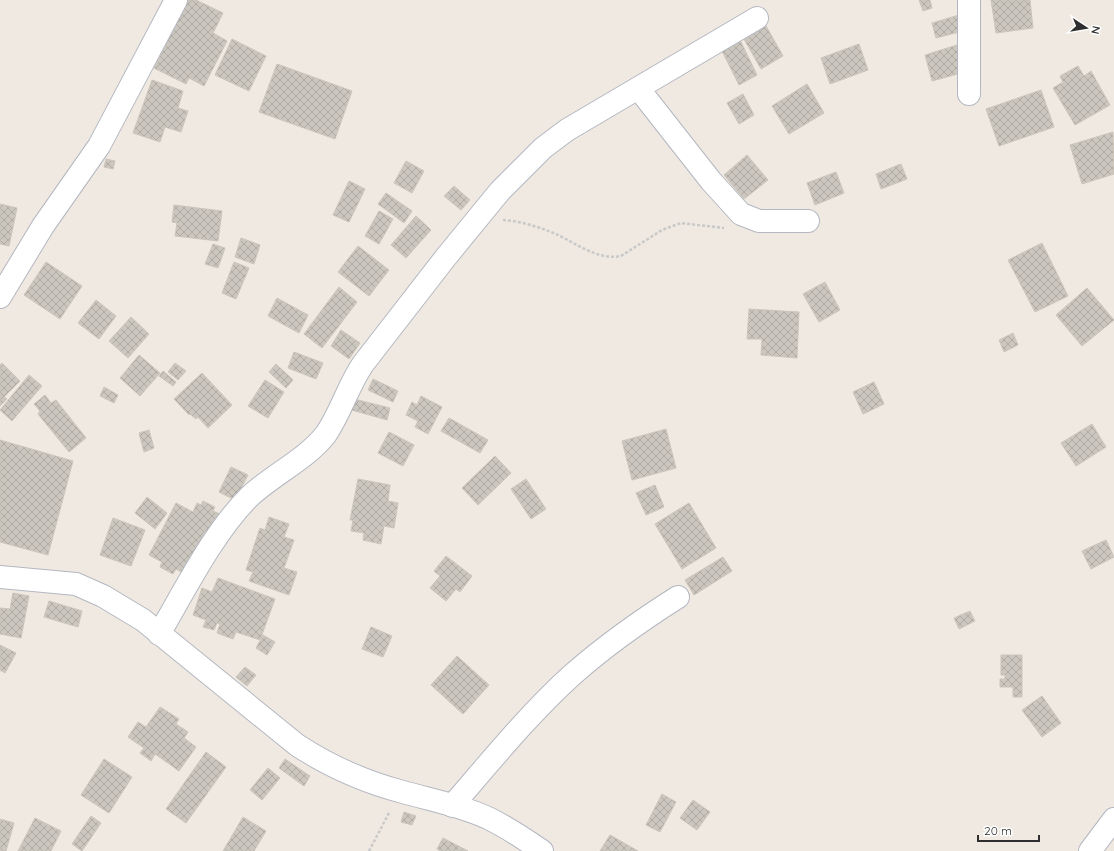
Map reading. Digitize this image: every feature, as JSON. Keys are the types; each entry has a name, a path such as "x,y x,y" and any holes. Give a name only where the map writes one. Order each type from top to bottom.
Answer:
{"street":[{"path":"0,297 42,226 99,146 176,0"},
{"path":"969,0 969,94"},
{"path":"159,634 228,521 249,497 279,472 295,462 325,435 353,378 446,257 500,191 543,148 567,130 757,18"},
{"path":"638,88 711,181 741,214 759,221 808,221"},
{"path":"0,577 36,579 76,584 89,588 143,620 297,745 317,758 345,772 401,792 452,806 490,819 542,851"},
{"path":"452,806 515,735 571,676 638,622 678,597"},
{"path":"1090,851 1114,819"}],"path":[{"path":"478,219 527,224 552,232 593,253 614,257 621,256 662,230 681,223 728,228"},
{"path":"369,851 401,792"}],"building":[{"path":"188,0 196,0 223,13 213,33 227,41 204,86 189,78 186,84 154,68"},
{"path":"919,0 930,0 932,8 923,11"},
{"path":"991,0 1030,0 1033,28 996,33"},
{"path":"959,15 963,31 936,38 932,23"},
{"path":"766,26 783,56 761,69 744,39"},
{"path":"739,38 757,75 739,85 720,47"},
{"path":"232,39 266,56 249,91 215,75"},
{"path":"859,44 868,70 830,84 821,58"},
{"path":"957,45 965,72 932,81 925,55"},
{"path":"277,64 352,91 335,139 259,112"},
{"path":"1078,66 1084,76 1091,71 1110,105 1075,125 1053,88 1063,82 1060,76"},
{"path":"152,80 183,91 178,108 188,111 181,132 165,127 160,142 133,133"},
{"path":"807,84 824,113 789,134 772,106"},
{"path":"1041,90 1054,127 999,146 986,109"},
{"path":"743,94 754,115 739,124 727,103"},
{"path":"1113,132 1114,174 1082,184 1070,145"},
{"path":"747,155 768,180 744,199 724,175"},
{"path":"106,159 115,161 113,169 104,167"},
{"path":"406,161 424,171 412,193 394,183"},
{"path":"901,164 907,179 881,189 876,174"},
{"path":"836,172 844,193 815,205 807,183"},
{"path":"349,181 365,189 349,222 333,215"},
{"path":"454,186 470,200 461,210 444,196"},
{"path":"386,193 412,211 404,223 378,204"},
{"path":"0,204 17,208 9,246 0,244"},
{"path":"174,205 222,211 218,241 175,236 177,223 172,222"},
{"path":"379,211 393,219 379,244 365,236"},
{"path":"416,216 431,230 406,258 391,245"},
{"path":"241,238 260,245 254,264 235,257"},
{"path":"1042,243 1068,296 1035,312 1008,260"},
{"path":"213,244 225,248 218,268 205,264"},
{"path":"358,246 389,270 369,296 338,272"},
{"path":"46,262 82,286 60,319 24,295"},
{"path":"234,262 249,268 236,299 222,293"},
{"path":"825,282 840,310 819,322 803,294"},
{"path":"339,287 357,302 322,348 304,334"},
{"path":"1087,288 1114,320 1082,346 1056,315"},
{"path":"277,298 308,315 299,333 268,316"},
{"path":"96,300 116,316 99,339 78,323"},
{"path":"749,309 799,312 797,358 761,355 762,339 747,339"},
{"path":"131,317 149,334 128,358 109,341"},
{"path":"341,330 360,343 349,359 331,346"},
{"path":"1013,333 1018,345 1004,352 999,340"},
{"path":"294,352 323,363 316,379 288,368"},
{"path":"139,355 160,373 140,396 120,378"},
{"path":"2,363 20,381 4,397 7,399 0,406 0,365"},
{"path":"175,363 186,371 178,380 168,372"},
{"path":"276,364 293,380 286,388 269,372"},
{"path":"163,371 176,382 173,386 159,376"},
{"path":"202,373 232,405 208,428 198,417 196,419 190,414 189,415 174,399"},
{"path":"29,375 42,386 12,421 0,410"},
{"path":"373,379 398,391 393,402 368,390"},
{"path":"265,380 284,392 268,418 248,406"},
{"path":"874,382 884,404 863,414 853,392"},
{"path":"104,387 118,395 114,403 100,396"},
{"path":"45,395 51,403 56,400 86,438 69,452 38,414 40,411 34,404"},
{"path":"421,396 442,407 428,434 415,427 418,421 406,415 412,402 417,405"},
{"path":"350,398 390,408 387,420 348,409"},
{"path":"449,418 488,440 480,453 441,431"},
{"path":"1092,424 1106,447 1076,466 1061,443"},
{"path":"666,429 676,468 632,480 622,441"},
{"path":"149,430 154,448 144,452 139,433"},
{"path":"389,432 414,445 403,466 378,453"},
{"path":"0,440 73,461 48,555 0,542"},
{"path":"495,456 511,473 478,505 462,488"},
{"path":"231,467 248,475 235,500 219,492"},
{"path":"358,479 390,485 388,501 398,503 394,528 384,526 381,544 363,540 364,533 351,531 353,520 350,520"},
{"path":"526,479 546,509 531,519 511,489"},
{"path":"655,485 664,507 646,515 636,493"},
{"path":"147,497 167,513 155,529 135,513"},
{"path":"203,501 215,507 213,511 224,516 214,535 205,531 183,573 176,569 173,574 160,567 162,562 149,555 176,503 193,512 197,503 201,505"},
{"path":"689,503 716,548 682,569 655,524"},
{"path":"269,517 289,524 284,537 294,540 284,568 297,572 289,595 249,581 253,572 246,570 260,528 265,530"},
{"path":"113,518 145,530 131,566 100,555"},
{"path":"1106,540 1114,557 1091,569 1082,551"},
{"path":"446,556 472,576 460,592 456,589 446,601 430,588 440,576 434,571"},
{"path":"723,557 732,571 694,595 685,580"},
{"path":"218,578 275,599 260,640 236,632 233,639 217,633 220,624 217,623 214,630 203,627 206,620 193,615 202,588 212,592"},
{"path":"13,593 29,596 21,638 0,634 0,608 10,609"},
{"path":"49,601 82,611 78,627 44,617"},
{"path":"970,611 975,621 959,629 954,618"},
{"path":"371,627 392,636 383,657 362,649"},
{"path":"263,635 275,642 267,655 256,648"},
{"path":"0,645 16,653 5,673 0,670"},
{"path":"1001,655 1022,655 1022,697 1013,697 1013,687 1000,687 1000,679 1005,679 1005,675 1001,675"},
{"path":"457,656 489,685 463,714 431,685"},
{"path":"245,667 256,675 247,686 236,677"},
{"path":"1042,696 1061,723 1042,737 1022,710"},
{"path":"160,707 179,719 176,724 188,732 184,738 196,747 179,771 155,754 151,761 140,753 144,748 128,737 138,722 146,727"},
{"path":"206,752 226,767 186,823 166,809"},
{"path":"104,759 132,777 109,813 81,795"},
{"path":"285,759 310,776 304,786 279,768"},
{"path":"268,768 280,778 262,800 250,790"},
{"path":"662,794 676,802 660,832 646,825"},
{"path":"693,800 710,812 697,830 680,818"},
{"path":"404,812 416,816 412,825 401,822"},
{"path":"91,816 101,823 82,851 72,844"},
{"path":"243,817 266,831 254,851 223,851"},
{"path":"35,818 61,831 51,851 18,851"},
{"path":"0,819 14,823 6,851 0,851"},
{"path":"610,835 638,851 600,851"},
{"path":"443,838 468,851 440,851 437,849"}]}
